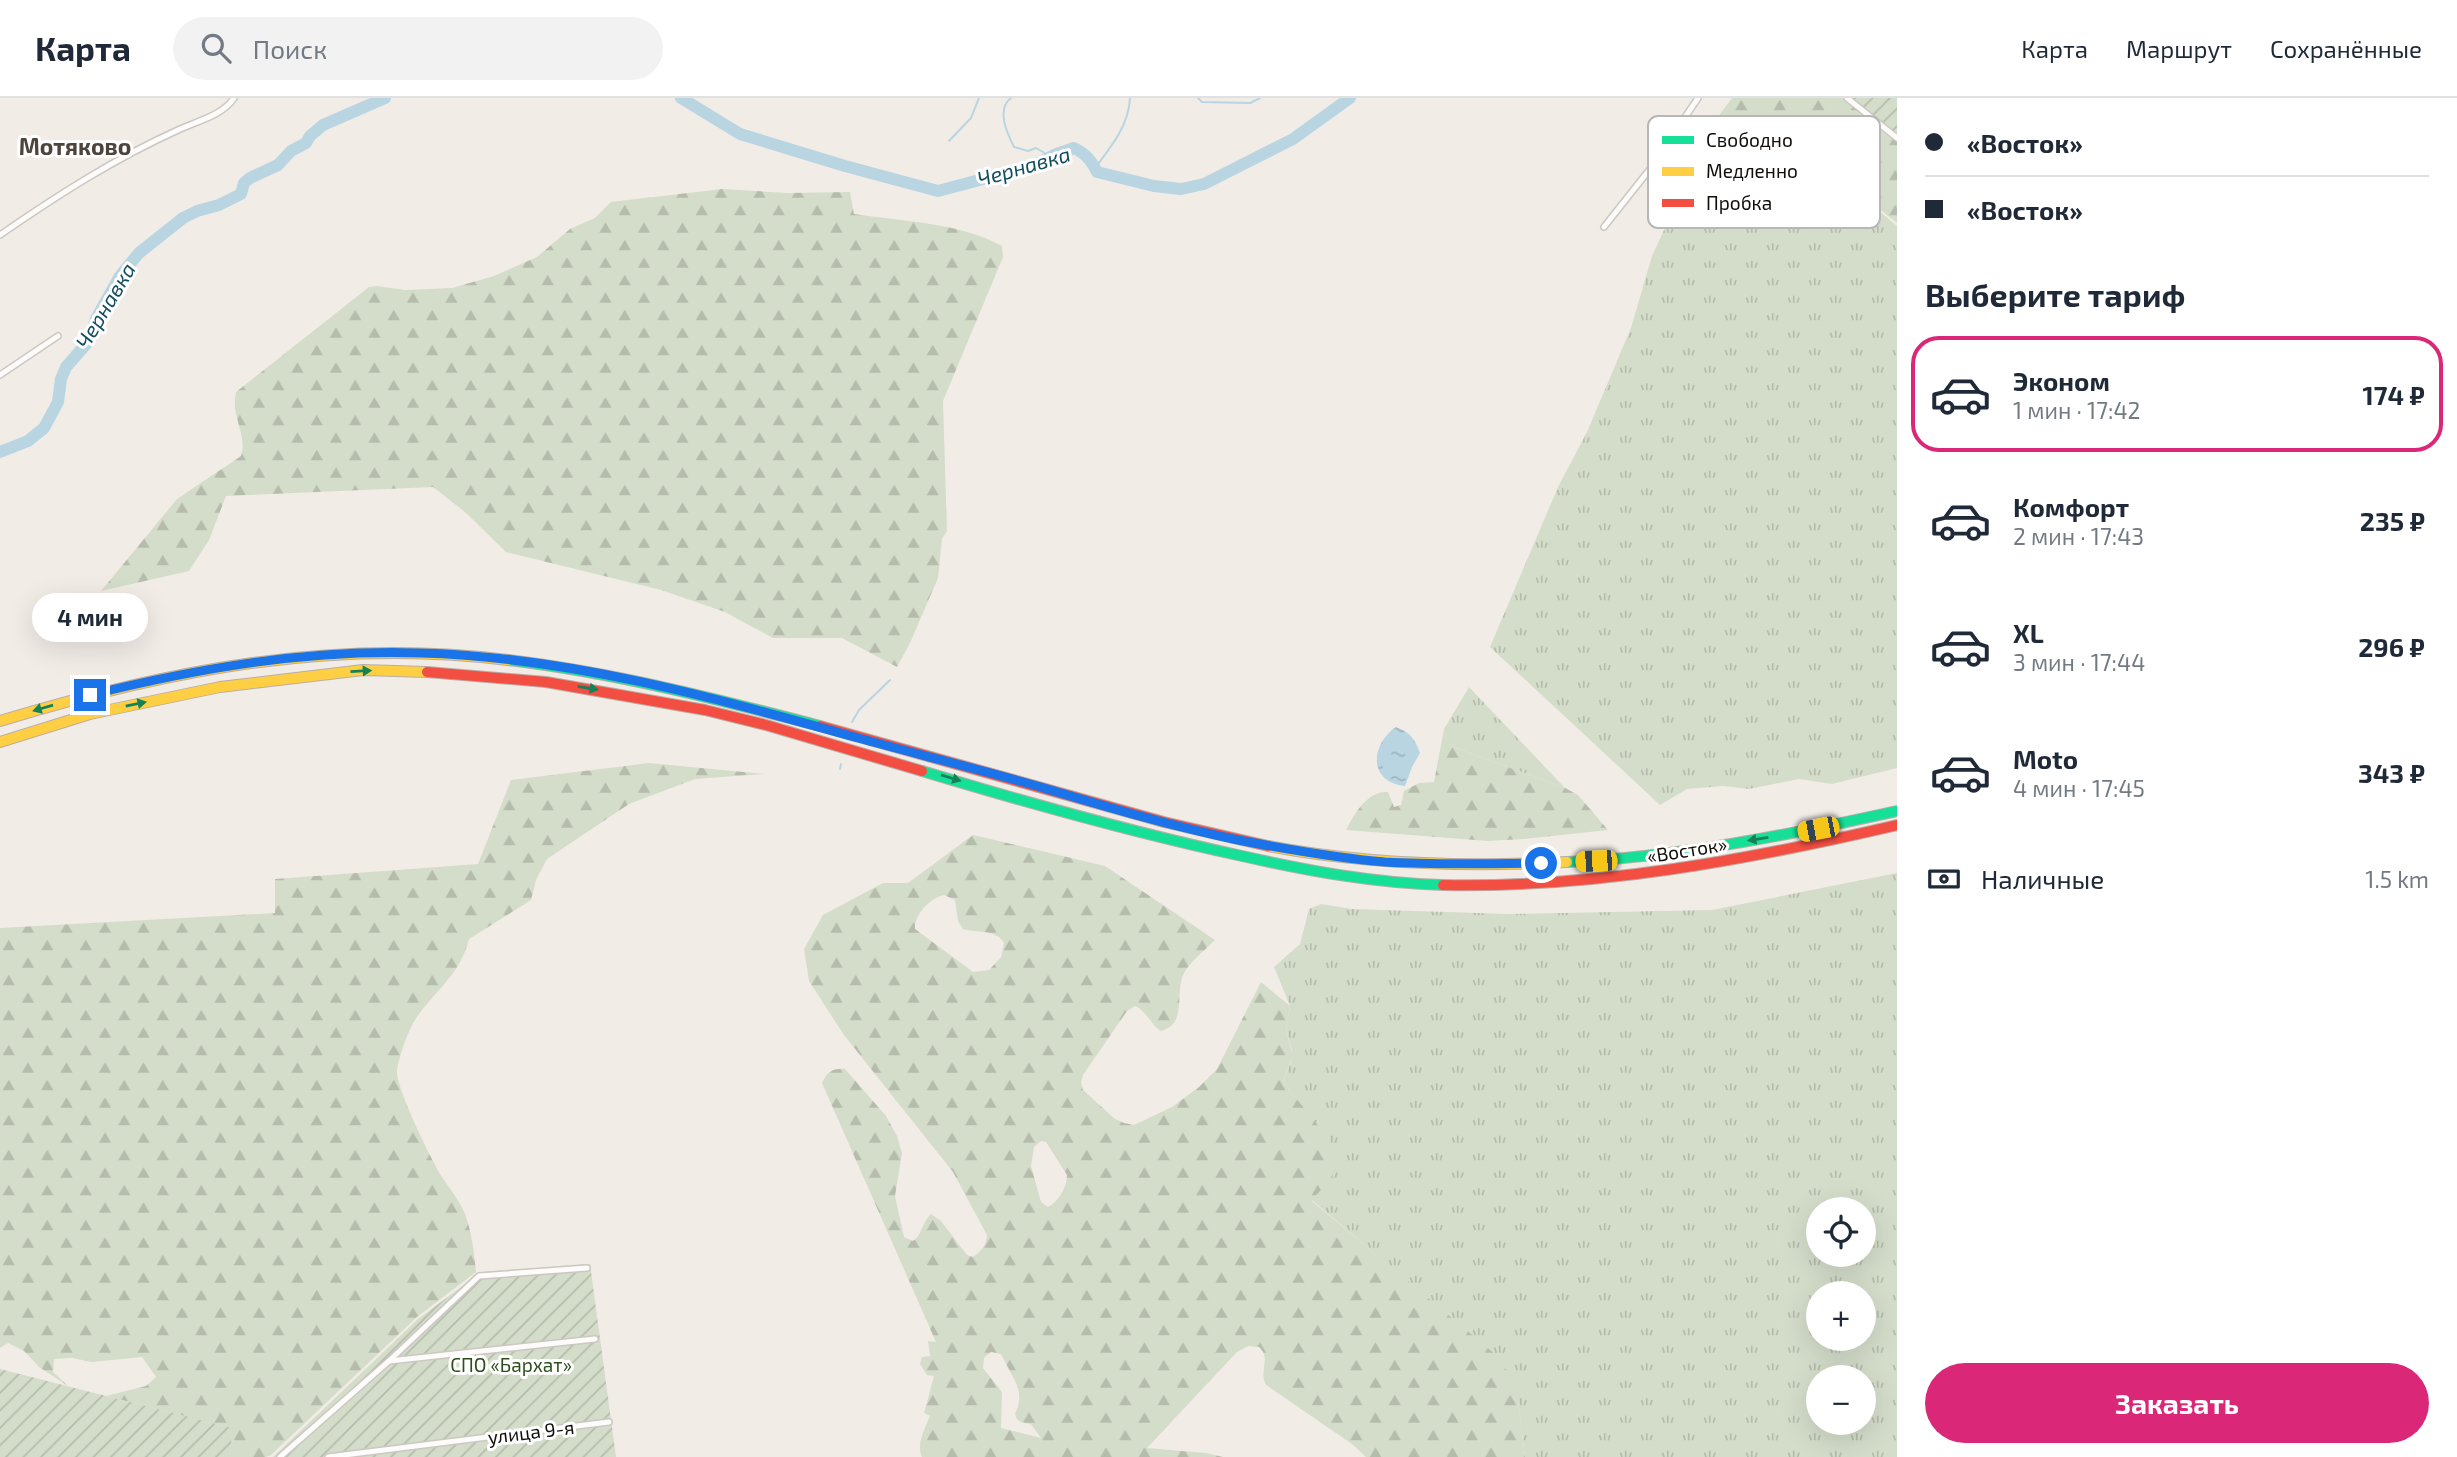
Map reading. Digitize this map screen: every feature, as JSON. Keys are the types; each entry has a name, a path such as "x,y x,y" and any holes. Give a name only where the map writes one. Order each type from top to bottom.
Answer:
{"highway":[{"name":"«Восток»","path":"0,721 90,695 218,667 353,653 422,653 488,657 659,686 1032,785 1149,820 1238,840 1383,862 1480,864 1596,861 1708,848 1792,834 1897,811"},
{"name":"«Восток»","path":"0,742 90,714 220,687 362,670 424,672 546,682 705,710 1137,832 1216,852 1350,878 1419,884 1484,885 1649,874 1716,864 1897,825"}],"street":[{"path":"0,235 91,174 210,117 230,105 234,98"},
{"path":"1686,116 1698,98"},
{"path":"1847,98 1870,116"},
{"path":"1880,124 1897,138"},
{"path":"1604,228 1648,172"},
{"path":"0,374 58,336"},
{"path":"280,1457 479,1276 587,1268"},
{"path":"388,1361 595,1339"},
{"name":"улица 9-я","path":"328,1457 608,1422"}],"green space":[{"path":"1732,98 1842,98 1866,116 1719,116"},
{"path":"1842,98 1897,98 1897,140 1880,127 1880,116 1866,116"},
{"path":"1880,127 1897,140 1897,223 1880,209"},
{"path":"722,189 788,193 850,192 854,214 950,228 986,238 1002,246 1003,257 943,401 947,531 942,539 938,578 897,667 842,638 773,638 725,612 661,590 506,552 465,512 433,487 226,496 209,540 189,571 101,591 177,499 241,456 243,448 235,409 236,392 369,287 405,290 452,288 494,276 537,257 570,229 595,218 611,202"},
{"path":"1880,212 1897,226 1897,768 1832,784 1799,779 1749,789 1723,786 1687,789 1660,805 1490,647 1558,487 1587,432 1631,328 1652,256 1665,228 1880,228"},
{"path":"1469,687 1565,788 1451,746 1446,740 1444,729"},
{"path":"1444,729 1446,740 1451,746 1578,795 1608,830 1488,841 1346,830 1358,810 1374,795 1388,792 1394,807 1401,805 1404,791 1419,783 1434,782"},
{"path":"649,763 764,774 695,779 629,804 547,859 536,880 531,900 469,939 460,962 448,980 411,1026 403,1048 397,1069 401,1090 430,1156 465,1214 476,1272 417,1317 266,1457 230,1457 231,1428 106,1396 146,1386 156,1377 142,1357 92,1362 72,1358 54,1359 53,1372 68,1386 39,1367 24,1351 8,1343 0,1348 0,928 275,913 275,879 478,864 511,780"},
{"path":"973,835 1105,866 1215,940 1184,973 1175,1022 1161,1031 1135,1006 1127,1011 1083,1075 1083,1090 1115,1119 1124,1123 1134,1125 1172,1107 1199,1087 1217,1069 1261,982 1290,1006 1286,1030 1293,1056 1283,1082 1338,1150 1339,1157 1335,1171 1312,1201 1502,1360 1518,1401 1525,1457 1366,1457 1352,1444 1266,1385 1263,1351 1259,1347 1248,1346 1237,1352 1147,1448 1223,1457 922,1457 921,1441 930,1416 924,1413 934,1376 927,1375 920,1364 922,1357 930,1356 928,1341 936,1342 822,1083 828,1073 845,1069 886,1116 897,1136 902,1153 895,1196 904,1237 913,1241 931,1214 941,1221 967,1255 973,1257 979,1252 985,1245 987,1235 953,1172 844,1035 809,981 804,949 823,915 883,883 908,883","holes":["944,895 955,900 958,921 963,929 991,933 1004,943 1001,957 989,970 973,972 915,929 917,918 924,908","1041,1141 1046,1142 1067,1175 1062,1193 1048,1207 1041,1202 1031,1166 1034,1147","991,1352 1001,1354 1019,1392 1016,1417 1021,1422 1031,1424 1041,1438 1001,1428 1002,1392 983,1368 984,1358"]},
{"path":"1897,873 1897,1457 1525,1457 1518,1401 1395,1271 1312,1200 1335,1170 1337,1150 1283,1082 1291,1062 1292,1050 1286,1030 1290,1006 1274,967 1300,944 1309,909 1321,904 1352,909 1509,914 1712,910"},
{"name":"СПО «Бархат»","path":"590,1264 616,1457 273,1457 418,1319 481,1272"},
{"path":"0,1369 232,1428 230,1457 0,1457"}],"water":[{"path":"1396,727 1411,737 1420,753 1405,786 1384,778 1377,762 1381,743"}],"waterway":[{"name":"Чернавка","path":"0,452 28,441 44,428 58,402 61,379 66,367 88,342 96,319 120,276 139,253 183,218 241,194 244,183 278,165 291,151 306,143 323,125 385,98"},
{"name":"Чернавка","path":"681,98 740,134 938,191 1032,166 1074,148 1088,158 1097,172 1154,186 1181,189 1204,184 1293,139 1350,98"},
{"path":"949,141 971,118 979,98"},
{"path":"1011,98 1004,108 1004,115 1014,147 1028,151 1036,148 1050,156"},
{"path":"1095,168 1123,126 1130,98"},
{"path":"1198,98 1202,102 1250,103 1260,98"},
{"path":"852,722 859,710 890,680"},
{"path":"840,769 841,764"}],"traffic: fast":[{"path":"508,660 627,679 820,726"},
{"path":"922,771 1161,838 1292,867 1392,882 1443,885"},
{"path":"1567,862 1733,844 1897,811"}],"traffic: slow":[{"path":"0,721 126,687 251,663 378,653 443,654 508,660"},
{"path":"0,742 90,714 220,687 363,670 427,672"},
{"path":"1268,846 1342,857 1417,863 1567,862"}],"traffic: jam":[{"path":"427,672 546,682 705,710 922,771"},
{"path":"820,726 1164,822 1268,846"},
{"path":"1443,885 1501,885 1615,877 1784,850 1897,825"}],"district":[{"name":"Мотяково","path":"75,147"}],"route":[{"path":"90,695 218,667 289,658 353,653 488,657 601,674 712,698 1032,785 1149,820 1238,840 1383,862 1541,863"}]}
